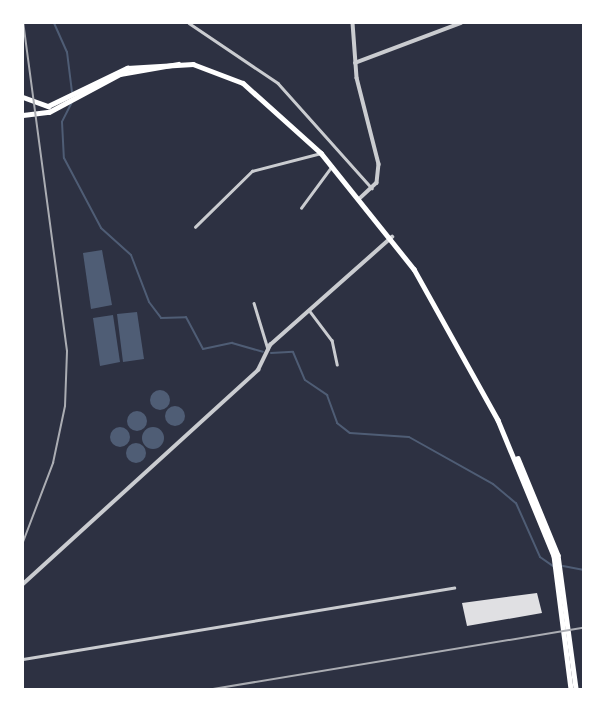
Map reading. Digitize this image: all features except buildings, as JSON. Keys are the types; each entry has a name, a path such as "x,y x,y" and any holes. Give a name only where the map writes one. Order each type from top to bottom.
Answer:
{"main road":[{"path":"23,115 50,112 120,74 172,63"},
{"path":"23,97 48,106 127,68 186,63 243,83 321,153 392,237 451,330 510,446 550,542 566,626 574,689"}],"street":[{"path":"189,23 278,83 372,188"},
{"path":"353,23 355,63 377,147 379,177 361,198"},
{"path":"355,63 461,23"},
{"path":"195,226 252,171 321,153"},
{"path":"301,208 333,166"},
{"path":"23,584 258,370 268,349 392,237"},
{"path":"254,303 268,349"},
{"path":"309,310 332,340 337,364"},
{"path":"23,659 454,588"}],"water":[{"path":"102,250 112,305 91,309 83,253"},
{"path":"137,312 144,359 123,362 117,314"},
{"path":"113,315 120,362 100,366 93,318"},
{"path":"156,390 164,390 170,400 164,410 156,410 150,404 150,396"},
{"path":"171,406 179,406 185,416 179,426 171,426 165,420 165,412"},
{"path":"133,411 141,411 147,421 141,431 133,431 127,425 127,417"},
{"path":"116,427 124,427 130,437 124,447 116,447 110,441 110,433"},
{"path":"153,427 163,434 164,438 157,448 153,449 143,442 142,438 149,428"},
{"path":"132,443 140,443 146,453 140,463 132,463 126,457 126,449"}],"waterway":[{"path":"54,23 67,52 72,92"},
{"path":"72,102 62,122 64,158 101,228 131,255 149,302 161,318 186,317 203,349 232,343 263,352"},
{"path":"271,353 293,352 305,380 327,395 337,423 350,433 409,437 493,484 516,503 540,557 553,566"},
{"path":"563,566 583,570"}],"railway":[{"path":"23,23 67,351 65,406 53,463 23,542"},
{"path":"213,689 583,628"}]}
